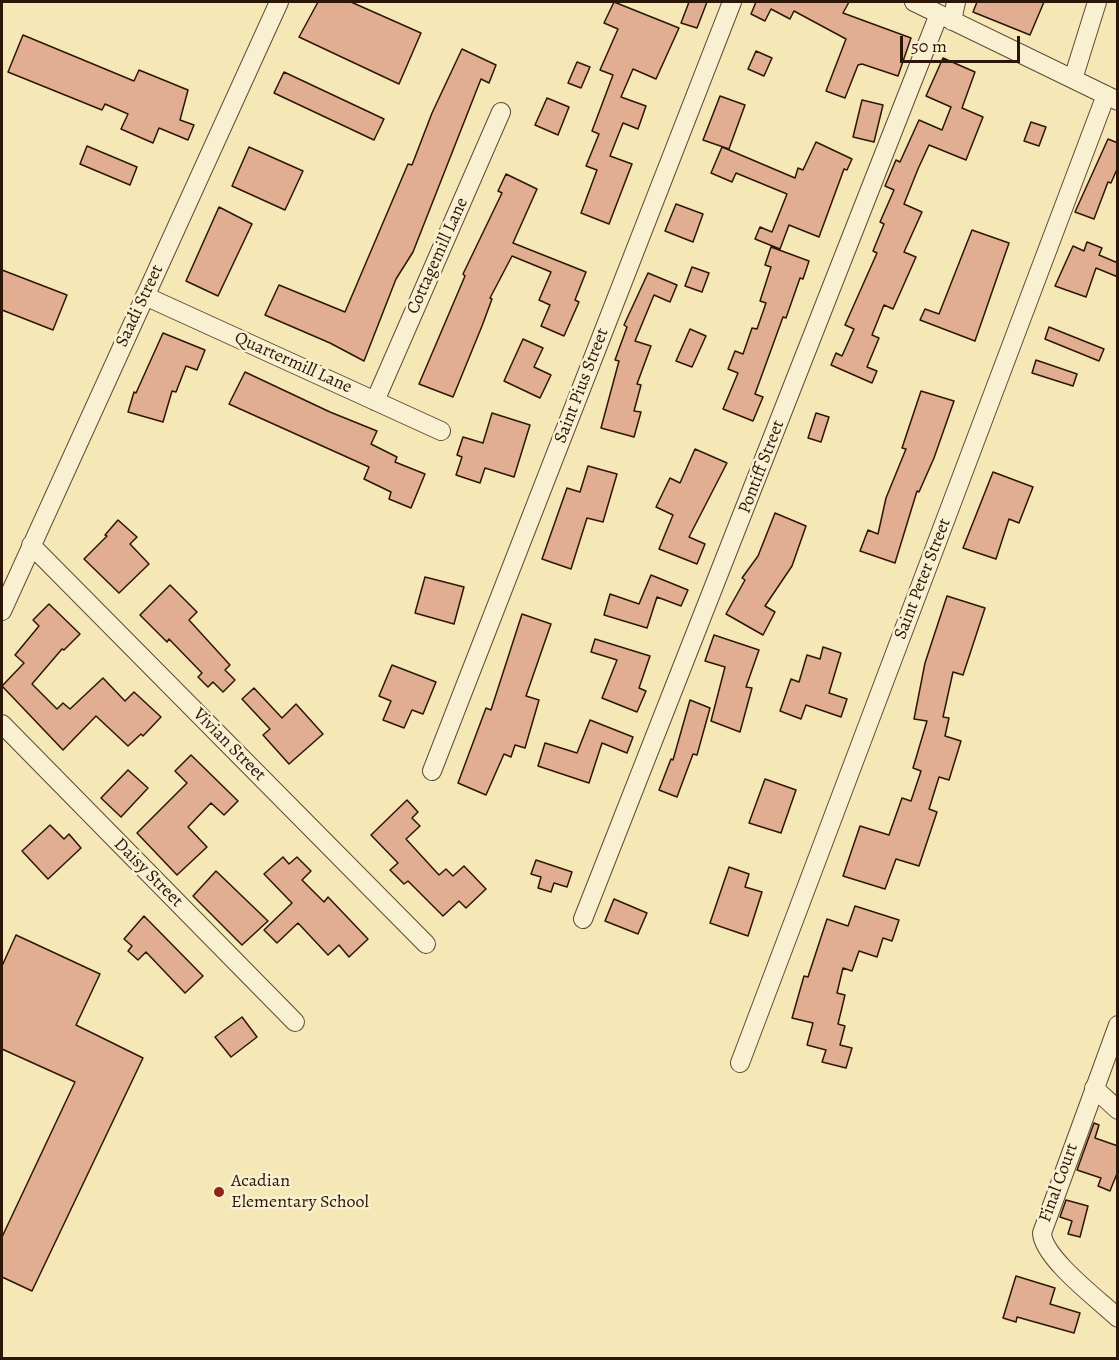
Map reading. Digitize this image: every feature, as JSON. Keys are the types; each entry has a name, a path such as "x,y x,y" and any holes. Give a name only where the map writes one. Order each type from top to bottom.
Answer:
{"street":[{"name":"Saadi Street","path":"2,610 279,2"},
{"name":"Saint Pius Street","path":"432,771 732,2"},
{"path":"914,2 1112,98"},
{"name":"Pontiff Street","path":"583,919 946,17 956,2"},
{"path":"1073,79 1097,2"},
{"name":"Saint Peter Street","path":"740,1063 1112,98"},
{"name":"Cottagemill Lane","path":"375,401 501,112"},
{"name":"Quartermill Lane","path":"145,296 441,431"},
{"name":"Vivian Street","path":"31,545 426,944"},
{"name":"Daisy Street","path":"2,724 295,1022"},
{"name":"Final Court","path":"1118,1025 1043,1223 1042,1241 1053,1257 1118,1318"},
{"path":"1094,1088 1118,1110"}],"building":[{"path":"318,2 351,2 421,33 399,84 299,37"},
{"path":"614,2 679,28 656,79 633,69 621,97 646,106 638,129 623,123 610,156 632,164 609,224 581,213 597,170 586,166 599,134 592,131 613,75 600,70 618,29 604,23"},
{"path":"689,2 707,2 697,28 681,23"},
{"path":"756,2 849,2 843,13 911,38 898,76 862,64 858,65 845,98 826,91 846,39 794,11 790,19 771,9 765,21 751,14"},
{"path":"977,2 1044,2 1030,35 973,12"},
{"path":"23,35 134,81 139,70 188,90 180,120 194,125 188,140 159,128 153,143 121,129 128,114 105,104 102,110 8,72"},
{"path":"462,49 496,65 489,83 481,79 413,252 396,279 364,361 330,343 265,315 279,285 345,312 408,164 412,165 432,113"},
{"path":"756,51 772,58 764,76 748,69"},
{"path":"943,58 975,72 962,108 983,117 966,160 929,145 918,169 904,204 922,212 904,252 916,257 893,309 884,305 872,335 879,338 867,367 877,371 872,383 831,365 836,353 842,356 854,329 845,325 877,253 873,251 884,224 880,222 894,190 885,186 896,160 900,162 919,120 942,130 951,107 926,96"},
{"path":"577,62 590,67 581,88 568,83"},
{"path":"284,72 384,119 374,140 274,93"},
{"path":"720,96 745,105 729,149 703,140"},
{"path":"547,98 569,107 558,135 535,125"},
{"path":"862,100 883,105 874,142 853,137"},
{"path":"1031,122 1046,127 1039,146 1024,141"},
{"path":"1108,139 1118,143 1118,167 1111,183 1108,182 1094,219 1075,212"},
{"path":"816,142 852,159 847,170 844,169 819,237 789,225 780,249 755,239 760,227 772,232 787,194 736,173 732,182 711,173 722,147 795,178 798,168 803,170"},
{"path":"87,146 137,167 130,185 80,164"},
{"path":"249,147 303,171 285,210 232,186"},
{"path":"506,174 537,189 513,243 586,272 575,300 579,302 564,336 541,326 550,305 539,300 551,272 512,256 490,298 492,299 482,326 453,397 419,384 465,276 463,274 502,193 498,191"},
{"path":"676,204 703,214 693,242 665,231"},
{"path":"219,207 252,224 218,296 186,281"},
{"path":"972,230 1009,243 975,341 920,320 925,309 939,314"},
{"path":"1087,242 1102,248 1099,255 1118,263 1118,277 1096,268 1086,297 1055,286 1073,246 1084,251"},
{"path":"771,247 809,261 803,279 800,278 786,318 783,317 755,394 763,397 753,421 723,409 738,373 728,369 735,351 743,354 752,328 757,329 766,303 760,301 771,267 765,265"},
{"path":"692,267 709,273 702,292 685,286"},
{"path":"2,270 67,295 53,330 2,310"},
{"path":"648,273 677,285 670,302 654,295 635,341 651,346 637,384 641,385 634,411 641,412 634,437 601,428 619,361 615,360 627,327 624,325"},
{"path":"1049,327 1104,349 1099,361 1045,339"},
{"path":"690,329 706,336 692,367 676,361"},
{"path":"163,333 205,350 197,370 186,366 176,392 172,391 163,422 128,412 134,392 136,393"},
{"path":"523,339 543,348 534,367 551,375 540,398 504,381"},
{"path":"1036,360 1077,374 1073,386 1032,373"},
{"path":"245,372 330,412 377,431 371,444 397,457 395,462 425,474 411,508 389,499 391,492 364,479 369,467 229,404"},
{"path":"921,391 954,401 934,458 919,492 917,491 895,563 860,551 868,530 878,534 886,498 906,449 902,448"},
{"path":"492,413 530,425 514,477 485,468 480,483 456,475 462,457 457,455 463,437 483,443"},
{"path":"816,413 829,417 821,442 808,438"},
{"path":"695,449 727,463 689,537 705,544 697,564 659,549 673,515 656,507 670,478 680,483"},
{"path":"588,466 617,474 603,522 587,518 571,569 542,559 567,488 580,492"},
{"path":"993,472 1033,487 1019,523 1009,519 996,559 963,548"},
{"path":"775,513 806,526 792,566 765,606 775,612 763,635 726,614 745,580 742,578 758,556"},
{"path":"118,520 137,537 130,544 149,564 119,593 84,559 107,536 105,535"},
{"path":"651,575 688,590 681,606 657,597 647,628 604,615 610,594 639,604"},
{"path":"425,577 464,587 454,624 415,613"},
{"path":"170,585 197,612 189,620 230,665 225,670 235,680 223,692 213,682 208,687 198,677 202,673 169,639 167,642 140,615"},
{"path":"947,596 985,608 963,675 953,672 943,717 949,718 945,736 961,741 949,780 939,777 929,809 937,812 919,866 896,859 885,889 843,876 860,826 889,835 902,798 911,801 921,771 913,768 927,721 914,719 925,663"},
{"path":"49,604 80,634 64,650 62,649 32,684 57,709 63,703 70,709 103,678 125,701 134,692 161,717 143,736 141,734 128,746 96,716 63,750 2,686 24,663 15,655 39,626 33,620"},
{"path":"522,614 551,624 526,696 539,700 525,748 515,745 511,757 504,754 486,795 458,783 486,708 491,710"},
{"path":"714,635 759,650 746,687 752,688 740,732 711,721 725,667 705,661"},
{"path":"595,639 650,656 639,688 646,691 637,712 602,698 617,660 591,652"},
{"path":"823,647 841,653 829,693 847,699 841,717 806,705 801,719 780,711 791,679 799,682 807,655 820,659"},
{"path":"392,665 436,682 423,714 412,710 404,728 383,720 391,701 379,696"},
{"path":"254,688 282,718 296,704 323,734 289,764 263,735 270,729 242,699"},
{"path":"690,700 710,708 697,755 693,754 677,797 659,790 671,759 673,760"},
{"path":"590,720 633,737 627,753 602,743 589,783 538,766 545,743 577,753"},
{"path":"191,755 238,801 224,815 211,803 188,827 207,847 177,875 137,833 187,783 175,771"},
{"path":"128,770 148,788 121,817 101,798"},
{"path":"765,779 796,790 781,833 749,823"},
{"path":"407,800 418,812 412,818 420,826 406,839 439,875 446,869 453,876 464,866 486,889 466,908 459,901 443,916 408,881 404,884 390,870 398,863 371,835"},
{"path":"50,825 64,839 69,834 81,848 48,879 22,851"},
{"path":"283,857 289,864 297,857 311,871 302,880 324,902 328,897 368,939 349,957 339,945 328,955 298,923 277,943 264,930 292,903 264,874"},
{"path":"536,860 572,872 567,887 554,883 551,892 538,888 541,877 531,874"},
{"path":"729,867 749,874 745,887 762,892 748,936 710,923"},
{"path":"216,871 268,921 242,945 193,896"},
{"path":"614,899 647,913 638,934 605,921"},
{"path":"855,906 899,920 892,941 883,938 877,957 859,951 852,971 843,968 837,993 845,995 838,1024 845,1026 840,1045 852,1048 846,1068 822,1062 826,1050 807,1045 813,1023 792,1018 804,976 808,977 827,919 848,926"},
{"path":"144,916 203,976 185,993 146,952 138,960 128,951 132,946 124,939"},
{"path":"16,935 100,974 76,1025 143,1058 32,1291 2,1277 2,1237 75,1082 2,1049 2,966"},
{"path":"242,1017 257,1037 231,1057 215,1037"},
{"path":"1094,1123 1099,1125 1095,1138 1118,1146 1118,1171 1110,1191 1098,1186 1101,1178 1077,1170"},
{"path":"1066,1200 1088,1206 1080,1237 1068,1234 1072,1221 1060,1217"},
{"path":"1016,1276 1055,1288 1050,1304 1080,1313 1074,1333 1017,1317 1016,1322 1003,1318"}],"place":[{"name":"Acadian Elementary School","path":"219,1192"}]}
